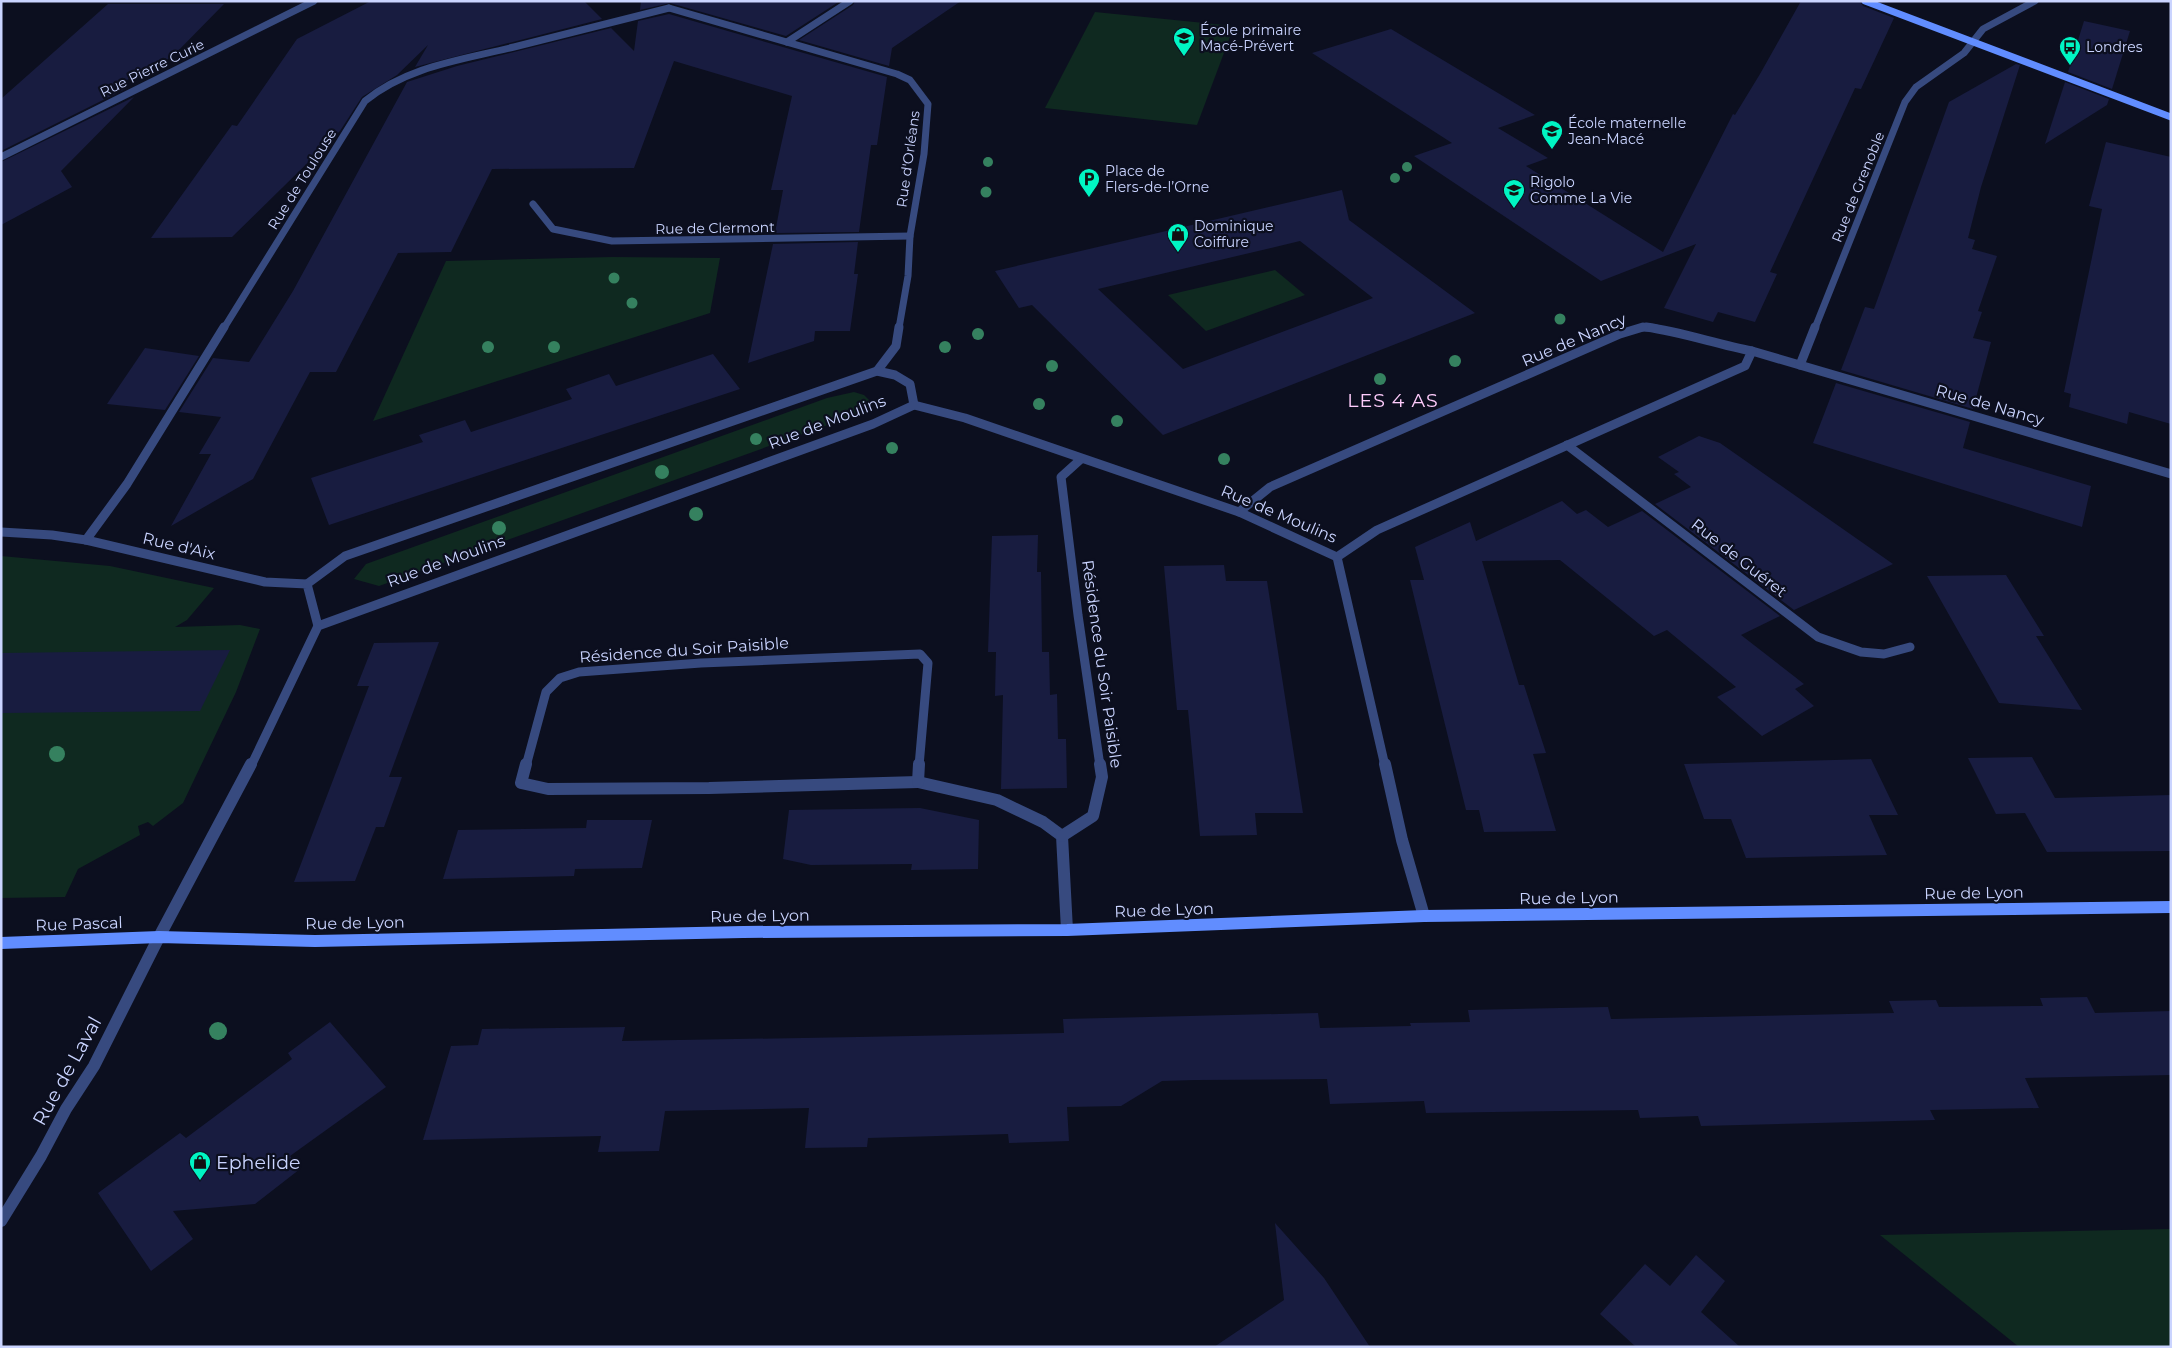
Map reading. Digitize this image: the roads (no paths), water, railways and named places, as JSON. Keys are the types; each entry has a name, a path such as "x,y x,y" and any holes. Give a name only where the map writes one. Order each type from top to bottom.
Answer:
{"street":[{"name":"Rue Pierre Curie","path":"1,157 314,1"},
{"path":"787,42 850,1"},
{"path":"1865,1 2171,117"},
{"name":"Rue de Grenoble","path":"1800,365 1905,102 1916,87 1964,53 1983,29 2034,1"},
{"name":"Rue d'Orléans","path":"671,5 787,42 897,74 910,80 928,104 924,154 910,236 908,276 896,346 877,371"},
{"name":"Rue de Toulouse","path":"86,540 126,484 360,109 377,89 396,79 435,67 671,5"},
{"name":"Rue de Clermont","path":"533,204 553,229 612,241 666,242 910,236"},
{"name":"Rue de Nancy","path":"1239,512 1270,487 1620,334 1644,327 1677,331 1708,342 1752,351 2171,474"},
{"path":"1337,557 1377,530 1745,366 1752,351"},
{"name":"Rue de Moulins","path":"307,584 345,556 877,371 895,374 910,384 914,405"},
{"name":"Rue de Moulins","path":"318,626 864,427 914,405 965,418 1239,512 1337,557 1402,840 1424,916"},
{"name":"Rue de Guéret","path":"1567,445 1818,637 1861,652 1884,654 1910,647"},
{"name":"Résidence du Soir Paisible","path":"918,782 928,663 920,654 701,663 579,672 560,678 546,692 521,783 548,788 709,788 918,782 997,800 1043,822 1062,836 1093,816 1102,777 1078,615 1061,477 1081,458"},
{"name":"Rue d'Aix","path":"1,532 52,535 86,540 265,582 307,584"},
{"path":"159,937 238,792 318,626 307,584"},
{"path":"1062,836 1067,930"},
{"name":"Rue de Lyon","path":"159,937 315,940 733,932 1067,930 1424,916 2171,906"},
{"name":"Rue Pascal","path":"1,943 159,937"},
{"name":"Rue de Laval","path":"1,1221 41,1156 66,1109 94,1066 159,937"}],"place":[{"name":"École primaire Macé-Prévert","path":"1184,57"},
{"name":"Londres","path":"2070,66"},
{"name":"École maternelle Jean-Macé","path":"1552,150"},
{"name":"Place de Flers-de-l’Orne","path":"1089,198"},
{"name":"Rigolo Comme La Vie","path":"1514,209"},
{"name":"Dominique Coiffure","path":"1178,253"},
{"name":"Ephelide","path":"200,1181"}],"district":[{"name":"LES 4 AS","path":"1393,400"}]}
